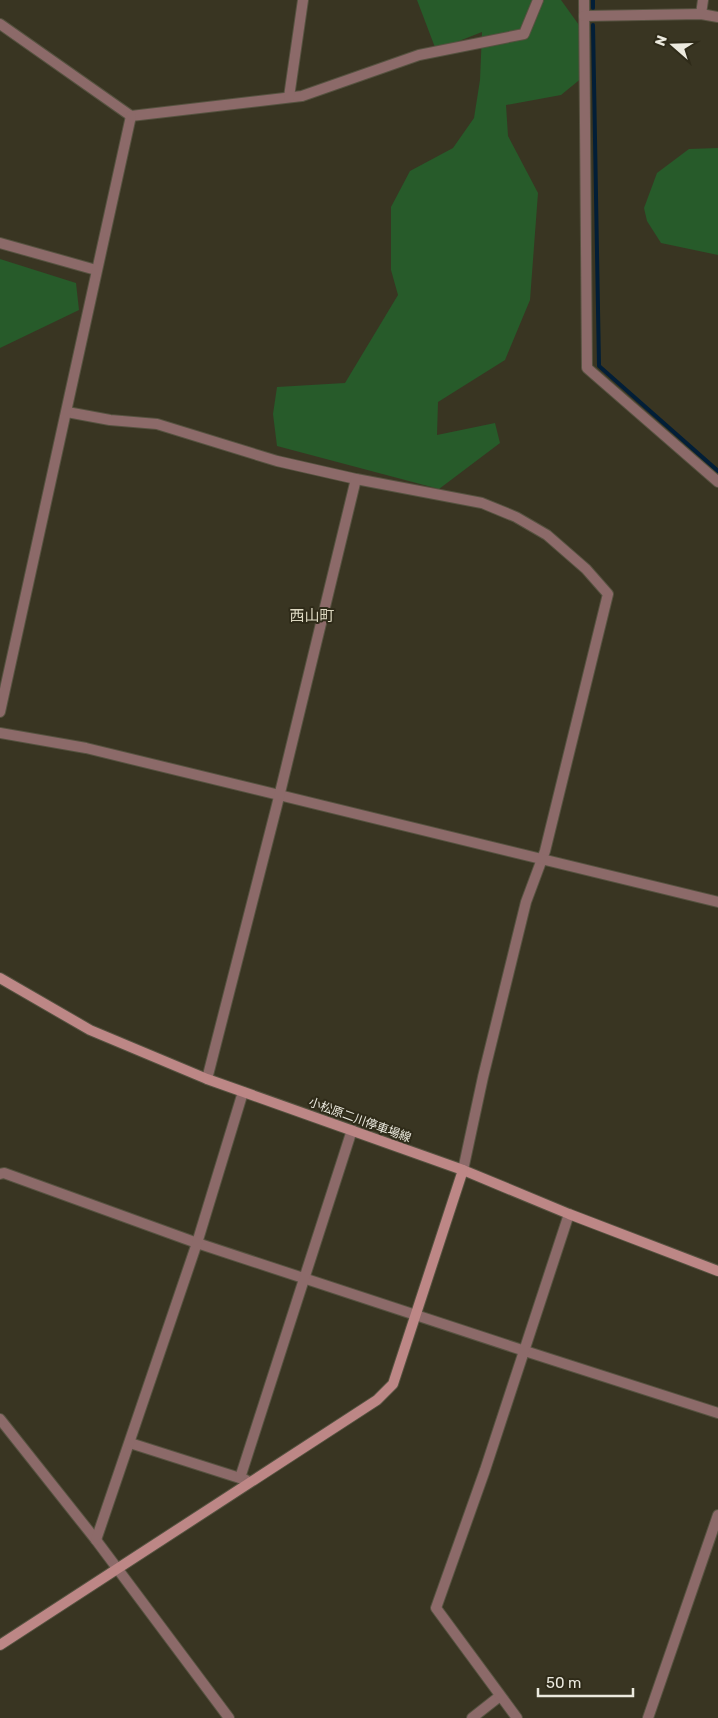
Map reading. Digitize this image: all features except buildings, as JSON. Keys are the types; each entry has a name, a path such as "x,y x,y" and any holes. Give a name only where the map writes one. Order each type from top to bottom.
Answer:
{"main road":[{"name":"小松原二川停車場線","path":"0,978 90,1030 207,1079 463,1170 569,1214 718,1271"},
{"path":"0,1645 377,1400 393,1384 463,1170"}],"street":[{"path":"289,97 303,0"},
{"path":"0,24 131,116 302,96 419,55 524,34 538,0"},
{"path":"584,0 587,368 718,482"},
{"path":"701,14 703,0"},
{"path":"584,16 701,14 718,17"},
{"path":"0,712 131,116"},
{"path":"0,243 96,270"},
{"path":"67,412 110,420 157,424 278,461 356,479 482,503 516,517 548,535 586,569 608,594 541,861 526,902 483,1077 463,1170"},
{"path":"207,1079 279,796 356,479"},
{"path":"0,733 86,748 541,861 718,902"},
{"path":"96,1540 197,1243 243,1092"},
{"path":"240,1478 306,1278 352,1130"},
{"path":"0,1174 4,1173 197,1243 416,1314 524,1352 718,1413"},
{"path":"517,1718 436,1608 524,1352 569,1214"},
{"path":"0,1419 96,1540 115,1569 229,1718"},
{"path":"130,1444 251,1482"},
{"path":"648,1718 718,1515"},
{"path":"472,1718 500,1696"}],"green space":[{"path":"417,0 561,0 584,32 583,77 561,95 506,105 508,136 538,193 530,300 505,360 438,402 437,435 495,423 500,443 439,489 277,446 273,414 277,387 345,383 398,295 391,270 391,207 410,171 453,148 474,118 480,80 482,32 436,50"},
{"path":"718,148 718,255 661,243 647,221 644,208 657,173 689,149"},
{"path":"0,259 76,283 79,310 0,348"}],"waterway":[{"path":"593,0 593,8"},
{"path":"593,25 599,366 718,471"}],"district":[{"name":"西山町","path":"312,616"}]}
